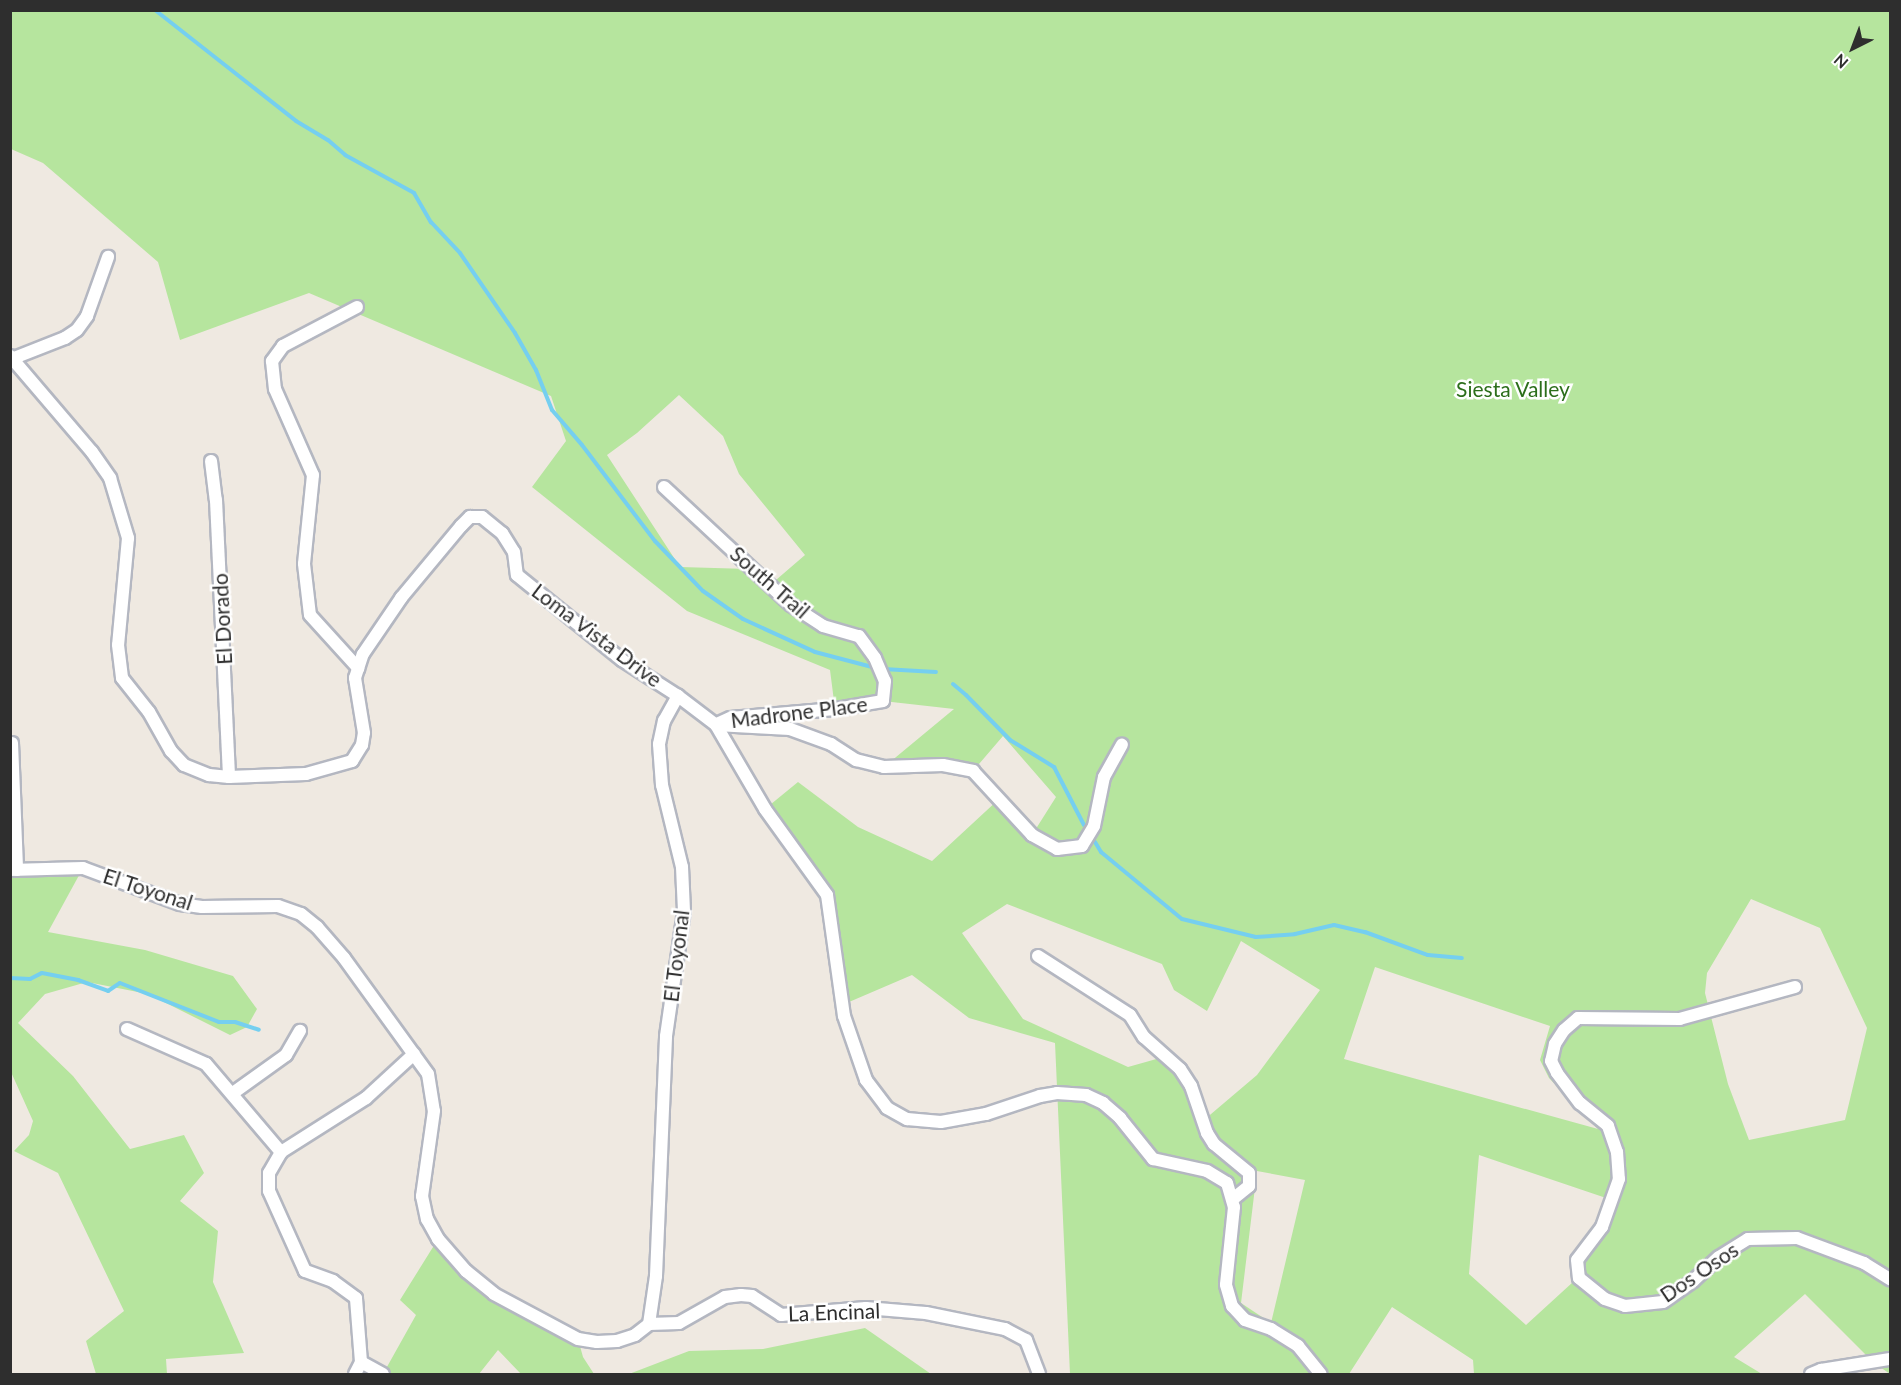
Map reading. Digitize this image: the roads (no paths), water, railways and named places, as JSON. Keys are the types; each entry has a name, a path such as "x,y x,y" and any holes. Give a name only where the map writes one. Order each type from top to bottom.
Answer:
{"street":[{"path":"12,357 65,338 77,330 87,316 108,257"},
{"path":"357,307 284,346 272,361 275,389 313,475 304,564 310,615 358,668"},
{"name":"Loma Vista Drive","path":"12,357 92,452 110,478 128,538 118,645 122,678 149,712 171,751 184,765 209,775 230,777 306,774 352,761 362,745 364,733 356,690 358,668 363,654 402,598 470,517 482,517 502,533 513,552 518,575 622,660 678,696"},
{"name":"El Dorado","path":"211,461 216,500 230,777"},
{"name":"South Trail","path":"664,487 791,605 823,626 859,636 881,669 885,681 883,701"},
{"path":"678,696 716,725 765,809 826,895 844,1017 866,1080 887,1108 907,1119 941,1122 987,1114 1040,1096 1071,1092 1086,1095 1104,1103 1153,1159 1217,1175 1227,1183 1233,1199 1226,1285 1232,1306 1245,1320 1271,1329 1298,1346 1321,1374"},
{"name":"El Toyonal","path":"14,870 83,868 180,904 202,907 263,906 293,910 317,927 344,958 428,1074 434,1111 422,1196 427,1219 447,1250 494,1294 578,1339 597,1342 617,1341 635,1335 649,1324 656,1276 666,1036 684,911 682,867 662,785 659,744 664,721 678,696"},
{"name":"Madrone Place","path":"716,725 730,718 835,709 883,701"},
{"path":"716,725 790,729 831,744 856,760 884,767 943,765 973,771 1032,835 1057,849 1082,846 1094,826 1104,777 1122,745"},
{"path":"12,744 14,870"},
{"path":"1038,956 1130,1015 1144,1037 1180,1069 1191,1086 1207,1133 1214,1144 1249,1173 1249,1186 1233,1199"},
{"name":"Dos Osos","path":"1795,987 1680,1019 1578,1018 1564,1030 1555,1044 1551,1061 1557,1073 1580,1103 1608,1126 1617,1152 1619,1179 1602,1227 1577,1260 1580,1278 1605,1299 1625,1306 1663,1302 1694,1281 1719,1257 1748,1239 1797,1238 1864,1263 1890,1279"},
{"path":"127,1029 207,1064 280,1152"},
{"path":"233,1093 286,1054 300,1030"},
{"path":"355,1374 361,1362 356,1298 333,1281 305,1270 269,1191 269,1173 280,1152 366,1098 414,1054"},
{"name":"La Encinal","path":"649,1324 679,1323 725,1298 741,1295 752,1296 781,1315 866,1308 926,1313 1005,1329 1026,1340 1039,1374"},
{"path":"1811,1374 1821,1370 1890,1359"},
{"path":"361,1362 383,1374"}],"waterway":[{"path":"155,10 296,121 328,140 345,155 414,193 431,222 460,253 515,333 536,370 552,410 582,445 655,541 703,591 743,619 815,652 876,668"},
{"path":"883,669 936,672"},
{"path":"953,684 1010,740 1054,767 1084,825"},
{"path":"1095,842 1101,852 1182,919 1256,937 1295,934 1334,925 1365,932 1428,955 1462,958"},
{"path":"10,978 30,979 42,973 78,980 108,991 120,983 219,1022 235,1022 259,1030"}],"park label":[{"name":"Siesta Valley","path":"1513,389"}]}
